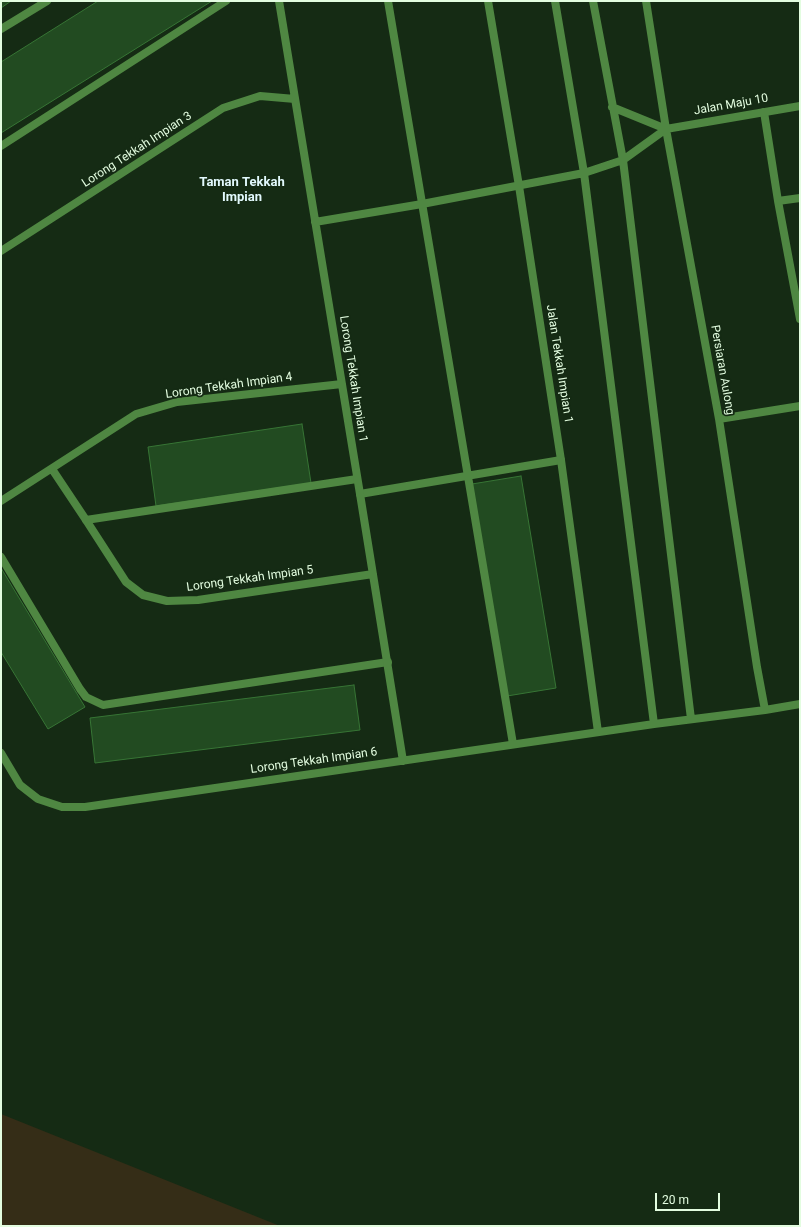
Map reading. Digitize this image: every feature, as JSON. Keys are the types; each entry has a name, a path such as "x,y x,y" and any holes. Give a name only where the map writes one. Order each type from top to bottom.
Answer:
{"street":[{"path":"1,29 46,1"},
{"path":"1,146 226,1"},
{"name":"Lorong Tekkah Impian 1","path":"279,1 403,761"},
{"path":"388,1 513,744"},
{"name":"Jalan Tekkah Impian 1","path":"488,1 519,186 561,460 598,732"},
{"path":"555,1 584,173 654,724"},
{"path":"593,1 623,160 691,718"},
{"name":"Persiaran Aulong","path":"646,1 666,128 719,419 765,710"},
{"name":"Lorong Tekkah Impian 3","path":"1,251 223,108 260,96 295,99"},
{"name":"Jalan Maju 10","path":"666,128 800,106"},
{"path":"612,107 666,128"},
{"path":"764,112 778,201 800,319"},
{"path":"315,222 422,204 584,173 623,160 666,128"},
{"path":"778,201 800,198"},
{"name":"Lorong Tekkah Impian 4","path":"1,501 136,414 177,402 342,384"},
{"path":"719,419 800,406"},
{"path":"360,494 561,460"},
{"name":"Lorong Tekkah Impian 5","path":"52,469 126,582 143,595 167,601 198,600 373,574"},
{"path":"86,520 358,479"},
{"path":"1,557 80,689 86,697 103,705 388,662"},
{"path":"765,710 800,704"},
{"name":"Lorong Tekkah Impian 6","path":"1,753 20,785 38,799 62,807 85,807 691,718 765,710"}],"shaded area":[{"path":"1,1114 280,1226 1,1226"}],"building":[{"path":"1,1 11,1 1,8"},
{"path":"98,1 212,1 1,133 1,62"},
{"path":"302,424 311,483 156,506 148,447"},
{"path":"521,476 556,688 507,696 472,484"},
{"path":"1,568 85,707 48,729 1,652"},
{"path":"354,685 360,730 95,763 90,718"}],"district":[{"name":"Taman Tekkah Impian","path":"242,190"}]}
